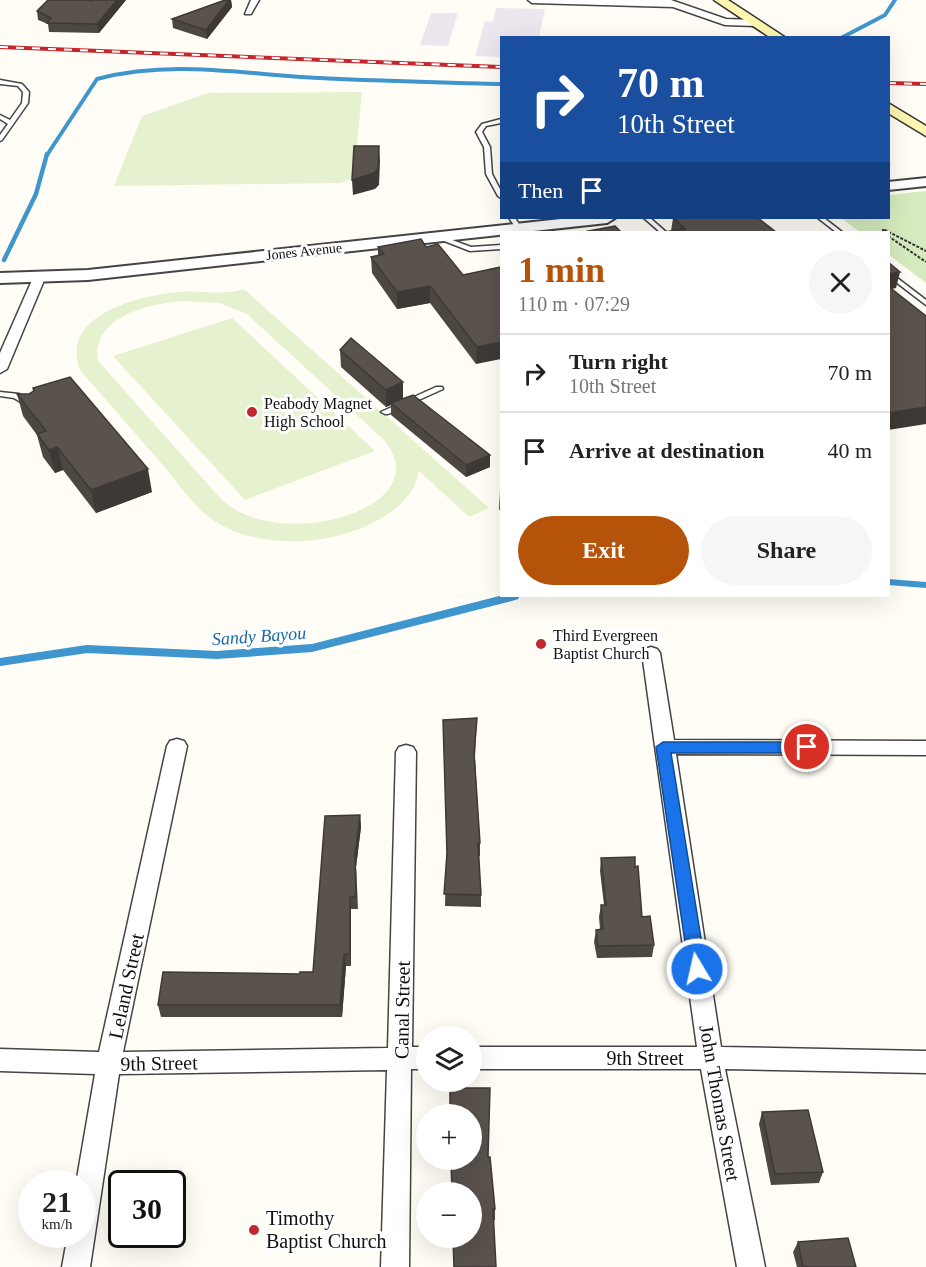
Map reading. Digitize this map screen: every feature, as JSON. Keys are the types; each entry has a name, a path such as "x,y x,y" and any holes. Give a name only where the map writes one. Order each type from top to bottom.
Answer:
{"main road":[{"path":"720,0 777,36"},
{"path":"890,108 926,132"}],"street":[{"path":"248,12 255,0"},
{"path":"532,0 674,4"},
{"path":"663,0 725,22 756,23"},
{"path":"890,186 926,182"},
{"name":"Jones Avenue","path":"0,278 39,278 436,237 515,222 560,227 602,219"},
{"path":"0,369 39,278"},
{"name":"John Thomas Street","path":"651,653 663,747 711,1058 750,1267"},
{"name":"Leland Street","path":"91,1170 109,1064 177,746"},
{"path":"663,747 926,748"},
{"name":"Canal Street","path":"395,1267 406,752"},
{"name":"9th Street","path":"0,1060 109,1064 416,1058"},
{"name":"9th Street","path":"482,1058 711,1058 926,1062"},
{"path":"76,1267 79,1248"}],"lane":[{"path":"0,82 20,85 26,92 25,103 0,139"},
{"path":"0,117 11,123"},
{"path":"500,121 484,125 478,132 487,147 489,174 500,194"},
{"path":"648,219 662,231"},
{"path":"822,219 838,231"},
{"path":"436,237 470,249 500,246"},
{"path":"890,275 926,303"},
{"path":"386,412 439,388"},
{"path":"0,394 16,396 34,412"}],"path":[{"path":"882,231 883,229 891,231 926,251"},
{"path":"890,237 926,262"}],"shaded area":[{"path":"496,8 545,9 539,36 500,36 500,57 475,56 485,21 493,22"},
{"path":"431,13 458,13 448,46 420,45"}],"green space":[{"path":"362,92 354,178 340,183 114,186 142,116 208,93"},
{"path":"926,191 926,283 890,256 890,231 859,231 842,219 890,219 890,195"},
{"path":"244,289 489,508 469,517 419,471 406,499 391,512 364,527 326,538 285,541 245,535 227,528 204,513 80,370 77,351 81,335 92,322 125,303 180,292","holes":["183,301 219,303 247,314 384,440 396,464 391,486 373,503 346,516 314,523 280,523 248,516 222,500 98,361 98,346 103,333 125,316 154,305"]},
{"path":"232,318 375,451 245,500 113,356"}],"building":[{"path":"48,0 117,0 97,24 47,23 51,18 37,11"},
{"path":"229,0 206,30 172,19"},
{"path":"354,146 379,146 378,169 374,173 352,180"},
{"path":"675,219 759,219 775,231 671,231 685,229"},
{"path":"615,226 620,231 588,231"},
{"path":"421,239 426,247 438,244 463,275 500,267 500,342 477,347 430,286 397,292 371,257 384,254 378,247"},
{"path":"890,264 900,272 890,274"},
{"path":"890,288 926,316 926,407 890,413"},
{"path":"351,338 403,382 386,390 340,350"},
{"path":"70,377 148,469 91,490 57,447 49,450 37,434 46,431 17,394 29,394 34,391 33,388"},
{"path":"413,395 490,455 466,465 391,403"},
{"path":"477,718 474,753 481,895 444,894 447,854 443,720"},
{"path":"360,815 355,855 356,897 350,897 350,954 344,954 340,1005 158,1005 163,972 299,974 300,972 313,972 325,816"},
{"path":"635,857 635,867 638,866 642,917 650,916 654,945 598,946 596,930 603,929 601,905 606,905 601,858"},
{"path":"482,1088 490,1088 488,1157 490,1157 495,1209 493,1209 496,1267 454,1267 453,1248 482,1248 482,1182 452,1182 451,1170 482,1170 482,1104 450,1104 450,1092 482,1092"},
{"path":"808,1110 823,1172 775,1174 762,1112"},
{"path":"848,1238 856,1267 803,1267 798,1242"}],"waterway":[{"path":"845,36 885,15 895,0"},
{"path":"47,155 97,79 122,74 148,70 198,69 301,77 500,84"},
{"path":"4,260 36,194 47,154"},
{"name":"Sandy Bayou","path":"890,582 926,585"},
{"name":"Sandy Bayou","path":"0,662 87,649 217,655 312,648 511,597"}],"railway":[{"path":"0,47 500,67"},
{"path":"890,83 926,84"}],"place":[{"name":"Peabody Magnet High School","path":"252,412"},
{"name":"Third Evergreen Baptist Church","path":"541,644"},
{"name":"Timothy Baptist Church","path":"254,1230"}],"route":[{"path":"697,969 663,747 807,747"}]}
